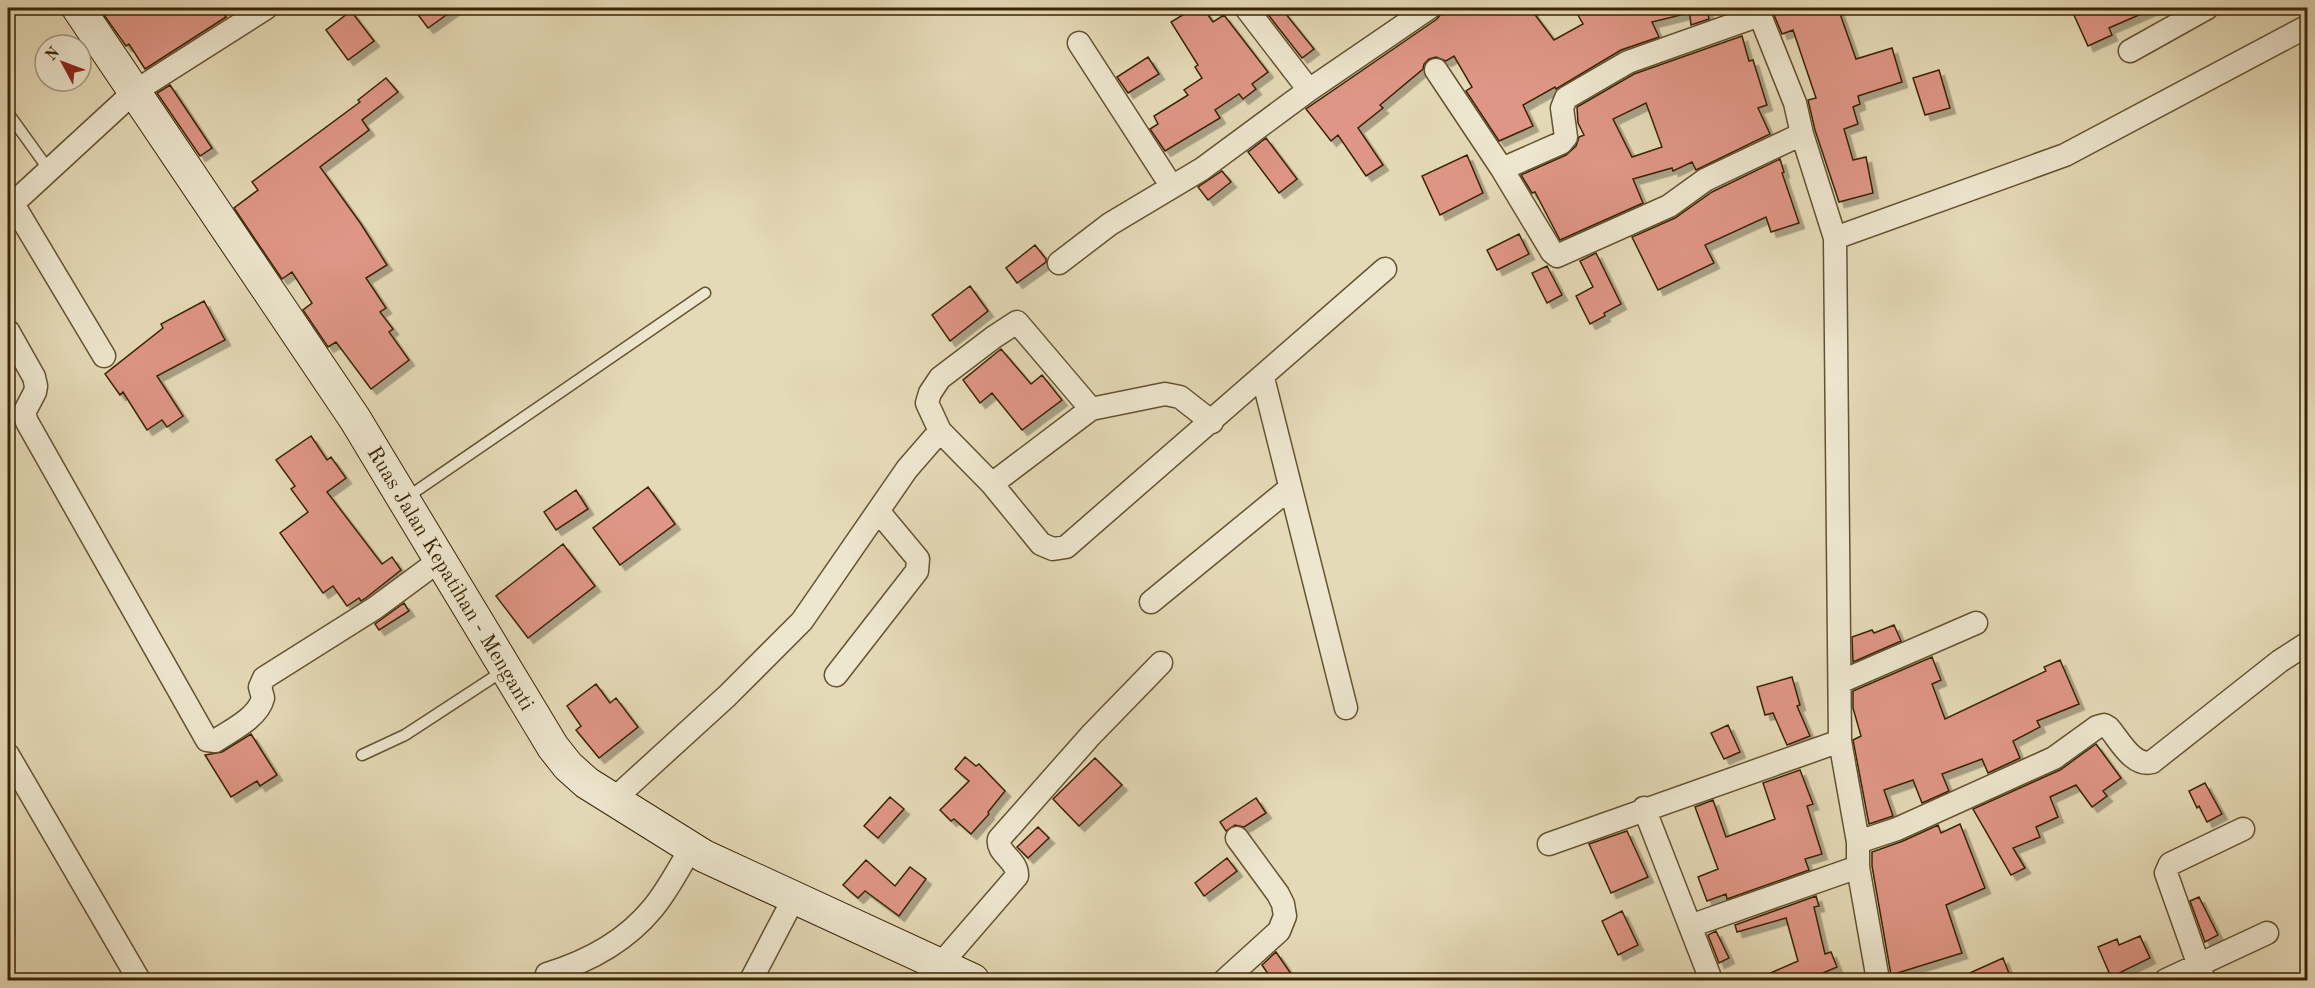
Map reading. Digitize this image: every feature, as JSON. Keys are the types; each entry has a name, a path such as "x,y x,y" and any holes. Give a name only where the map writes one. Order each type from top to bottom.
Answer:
{"main road":[{"name":"Ruas Jalan Kepatihan - Menganti","path":"78,8 355,419 553,747 568,766 586,783 691,848 973,981"}],"street":[{"path":"104,356 10,206 134,92 266,8"},
{"path":"1246,8 1309,90"},
{"path":"1059,263 1110,224 1202,169 1309,90 1429,8"},
{"path":"2130,51 2207,8"},
{"path":"1502,169 1561,143 1566,136 1562,108 1566,98 1628,62 1759,11 1795,103 1802,134 1835,238 1840,741 1857,842 1858,867 1878,981"},
{"path":"1835,238 2065,155 2307,26"},
{"path":"1079,43 1172,186"},
{"path":"1436,70 1502,169 1552,252 1557,255 1669,206 1705,180 1802,134"},
{"path":"1091,409 1017,322 940,378 930,393 927,403 940,431 993,484 1041,544 1053,549 1066,548 1385,269"},
{"path":"8,332 34,377 36,386 26,405 24,413 27,422 207,740 215,741 246,721 263,698 260,687 264,678 375,608 440,560"},
{"path":"1263,378 1346,708"},
{"path":"993,484 1091,409 1165,394 1180,397 1212,422"},
{"path":"613,800 727,696 802,621 907,469 940,431"},
{"path":"1151,602 1290,488"},
{"path":"836,675 917,571 918,559 878,511"},
{"path":"1840,682 1976,623"},
{"path":"1857,842 1897,829 2054,758 2097,727 2104,725 2139,761 2145,764 2152,762 2280,661 2307,643"},
{"path":"940,965 1017,876 1017,868 999,846 999,839 1091,735 1161,663"},
{"path":"1549,844 1644,808 1840,741"},
{"path":"8,755 139,981"},
{"path":"1644,808 1711,981"},
{"path":"2201,973 2166,873 2170,864 2243,829"},
{"path":"1225,981 1279,931 1285,916 1278,894 1237,838"},
{"path":"547,974 574,966 636,927 654,907 691,848"},
{"path":"1690,926 1858,867"},
{"path":"751,981 794,898"},
{"path":"2166,981 2201,973 2267,933"}],"lane":[{"path":"8,113 49,170"},
{"path":"404,500 705,293"},
{"path":"362,755 405,735 506,669"}],"building":[{"path":"99,8 219,8 226,17 145,69 129,44 126,46"},
{"path":"413,8 456,8 428,28"},
{"path":"1194,8 1203,8 1213,22 1224,15 1268,72 1252,84 1256,89 1243,99 1239,94 1215,110 1220,118 1165,151 1150,129 1158,124 1154,116 1188,95 1184,90 1202,78 1195,67 1198,65 1171,22"},
{"path":"1263,8 1281,8 1314,49 1302,58"},
{"path":"1442,8 1530,8 1554,40 1583,24 1574,8 1685,8 1685,14 1652,22 1659,37 1621,50 1556,89 1555,87 1523,105 1533,126 1499,141 1466,91 1472,87 1454,56 1446,61 1436,57 1429,59 1423,69 1380,105 1383,108 1358,128 1383,165 1366,176 1338,135 1331,141 1306,109 1437,19"},
{"path":"1689,8 1707,8 1709,19 1691,25"},
{"path":"1771,8 1838,8 1856,59 1892,48 1902,82 1858,96 1860,104 1853,107 1858,124 1844,129 1853,160 1866,157 1873,193 1839,202 1815,130 1808,100 1816,98 1793,30 1782,34"},
{"path":"2085,8 2155,8 2109,28 2112,35 2088,46 2073,13"},
{"path":"351,11 374,41 348,60 326,30"},
{"path":"1742,36 1749,61 1753,60 1767,105 1758,108 1770,134 1696,170 1692,162 1673,171 1672,168 1633,179 1643,203 1560,240 1535,192 1532,193 1521,175 1566,155 1576,146 1579,137 1584,135 1578,123 1577,107 1634,74","holes":["1646,103 1662,147 1632,157 1613,119"]},
{"path":"1148,57 1159,74 1128,93 1117,77"},
{"path":"1939,70 1950,108 1925,115 1913,78"},
{"path":"386,78 398,92 362,120 369,130 320,167 387,265 366,278 386,308 380,312 393,329 389,332 409,360 371,389 336,342 328,347 303,310 312,303 292,272 282,279 234,208 258,190 252,182 360,102 358,100"},
{"path":"170,85 212,148 200,156 157,93"},
{"path":"1266,138 1297,179 1279,193 1248,152"},
{"path":"1467,155 1483,193 1440,215 1422,176"},
{"path":"1780,159 1784,172 1782,173 1799,223 1771,232 1766,217 1705,245 1714,263 1658,290 1632,237 1675,218 1712,192"},
{"path":"1222,171 1231,182 1208,200 1198,187"},
{"path":"1519,234 1529,254 1497,270 1487,250"},
{"path":"1035,245 1046,262 1017,283 1006,268"},
{"path":"1596,253 1621,304 1590,324 1576,296 1593,287 1580,261"},
{"path":"1547,266 1562,295 1547,303 1532,273"},
{"path":"970,286 988,311 950,341 932,315"},
{"path":"204,301 225,340 157,376 183,416 167,427 162,420 147,430 123,392 120,395 105,374 163,328 161,324"},
{"path":"1001,349 1031,384 1042,375 1062,400 1022,430 992,393 980,403 963,380"},
{"path":"311,436 327,460 331,457 346,478 327,492 382,564 392,557 401,570 361,601 359,598 347,606 333,586 323,593 280,533 308,512 291,489 295,486 276,460"},
{"path":"648,487 675,524 620,565 593,528"},
{"path":"576,490 588,509 556,530 544,512"},
{"path":"563,544 595,586 528,638 496,596"},
{"path":"404,603 409,611 379,630 375,624"},
{"path":"1894,625 1901,641 1853,662 1852,637 1872,630 1874,633"},
{"path":"1932,657 1941,680 1932,684 1945,719 2046,671 2044,667 2060,660 2079,704 2037,721 2040,727 2013,741 2020,758 1988,773 1982,759 1942,774 1949,791 1922,803 1913,780 1884,790 1893,816 1869,824 1853,740 1861,736 1853,708 1853,691"},
{"path":"1792,677 1800,705 1797,706 1810,736 1787,745 1773,713 1765,715 1757,687"},
{"path":"596,684 610,703 616,698 638,727 599,758 576,730 581,726 567,706"},
{"path":"1728,725 1740,752 1724,759 1711,733"},
{"path":"251,734 277,775 260,786 257,781 231,797 205,755 222,752"},
{"path":"2096,744 2121,778 2103,791 2107,796 2092,807 2076,785 2050,797 2058,817 2036,827 2040,837 2013,848 2025,868 2011,875 1973,809 2060,770"},
{"path":"965,757 976,766 979,764 1005,791 971,834 954,819 951,821 940,810 969,781 955,769"},
{"path":"1095,758 1122,785 1079,826 1053,799"},
{"path":"1800,770 1813,804 1807,806 1822,854 1805,859 1809,870 1727,899 1726,894 1707,901 1698,877 1718,869 1695,807 1713,800 1726,837 1775,819 1763,783"},
{"path":"2205,783 2222,814 2207,822 2189,791"},
{"path":"890,797 904,809 878,838 864,826"},
{"path":"1256,798 1266,813 1244,827 1235,825 1226,831 1220,822"},
{"path":"1960,824 1985,888 1946,905 1962,953 1891,975 1872,866 1872,852 1938,825 1941,833"},
{"path":"1038,827 1049,838 1028,858 1017,847"},
{"path":"1627,831 1648,877 1611,893 1589,844"},
{"path":"1227,858 1237,871 1204,896 1195,883"},
{"path":"866,860 895,886 910,867 926,879 899,916 865,891 858,898 843,885"},
{"path":"1816,896 1819,906 1814,907 1825,954 1831,952 1837,967 1804,981 1752,981 1798,961 1786,918 1737,932 1735,925"},
{"path":"2199,897 2218,935 2205,942 2190,901"},
{"path":"1622,911 1638,945 1618,955 1602,921"},
{"path":"1716,931 1729,958 1719,963 1708,935"},
{"path":"2140,936 2150,958 2111,977 2098,947 2117,939 2119,945"},
{"path":"1276,952 1296,981 1273,981 1262,965"},
{"path":"2003,958 2012,981 1952,981"}]}
